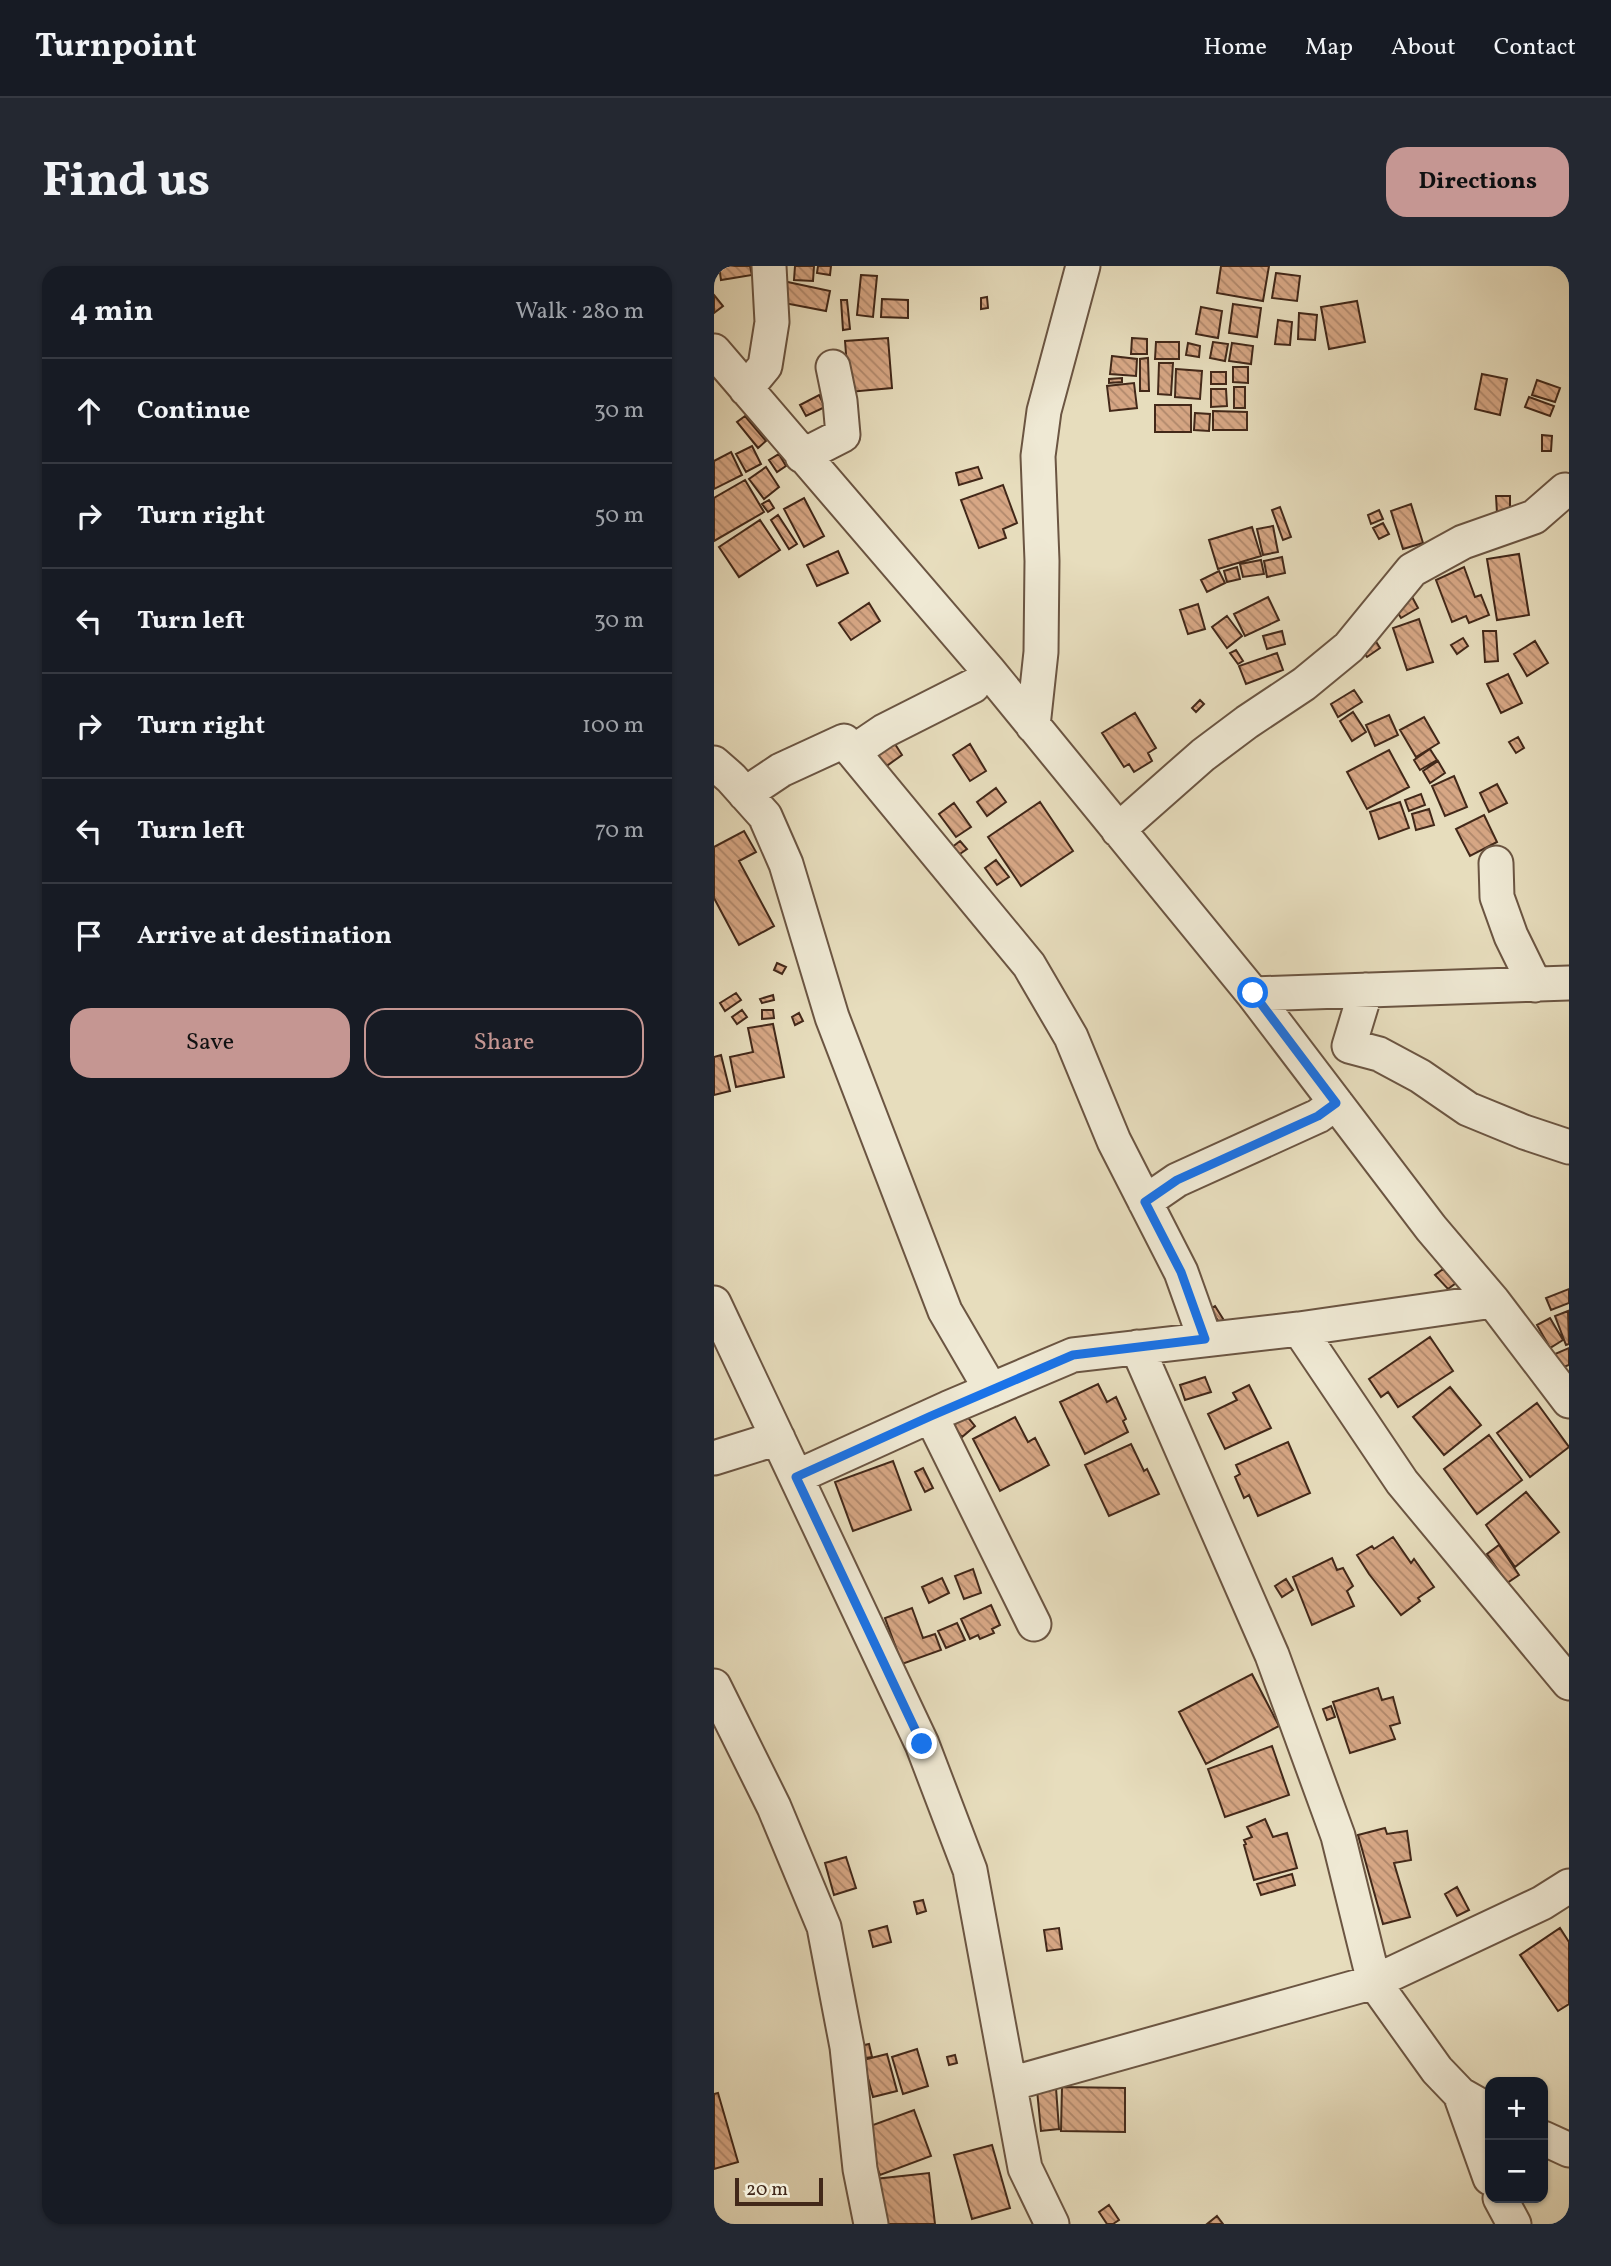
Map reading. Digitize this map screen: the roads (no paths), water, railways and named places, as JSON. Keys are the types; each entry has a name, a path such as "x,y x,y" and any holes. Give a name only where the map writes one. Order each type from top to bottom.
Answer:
{"street":[{"path":"746,389 765,366 772,322 769,266"},
{"path":"1033,726 1041,652 1042,561 1038,456 1044,411 1083,266"},
{"path":"714,351 988,670 1253,993 1431,1228 1493,1301 1569,1401"},
{"path":"802,456 843,435 833,367"},
{"path":"1118,830 1203,755 1304,684 1349,647 1412,570 1463,541 1534,517 1565,490"},
{"path":"853,752 884,731 973,687"},
{"path":"745,794 781,770 844,741 1029,965 1071,1037 1114,1142 1181,1272 1205,1339"},
{"path":"714,763 765,816 786,864 832,1017 945,1311 991,1390"},
{"path":"1496,863 1497,897 1511,936 1535,985"},
{"path":"1253,993 1569,983"},
{"path":"1366,990 1349,1046 1379,1054 1420,1076 1468,1109 1569,1147"},
{"path":"1145,1202 1177,1180 1318,1116 1336,1103"},
{"path":"796,1477 1073,1355 1299,1329 1493,1301"},
{"path":"714,1303 922,1744 970,1870 1025,2168 1052,2224"},
{"path":"1299,1329 1402,1482 1569,1683"},
{"path":"1137,1347 1272,1655 1338,1836 1374,1982 1437,2070 1460,2094 1485,2108"},
{"path":"931,1416 1034,1625"},
{"path":"714,1458 778,1438"},
{"path":"714,1686 774,1807 824,1927 848,2047 860,2169 872,2224"},
{"path":"1010,2084 1374,1982 1542,1903 1569,1886"},
{"path":"1460,2094 1485,2164"},
{"path":"1547,2140 1569,2150"},
{"path":"1503,2203 1514,2224"}]}
